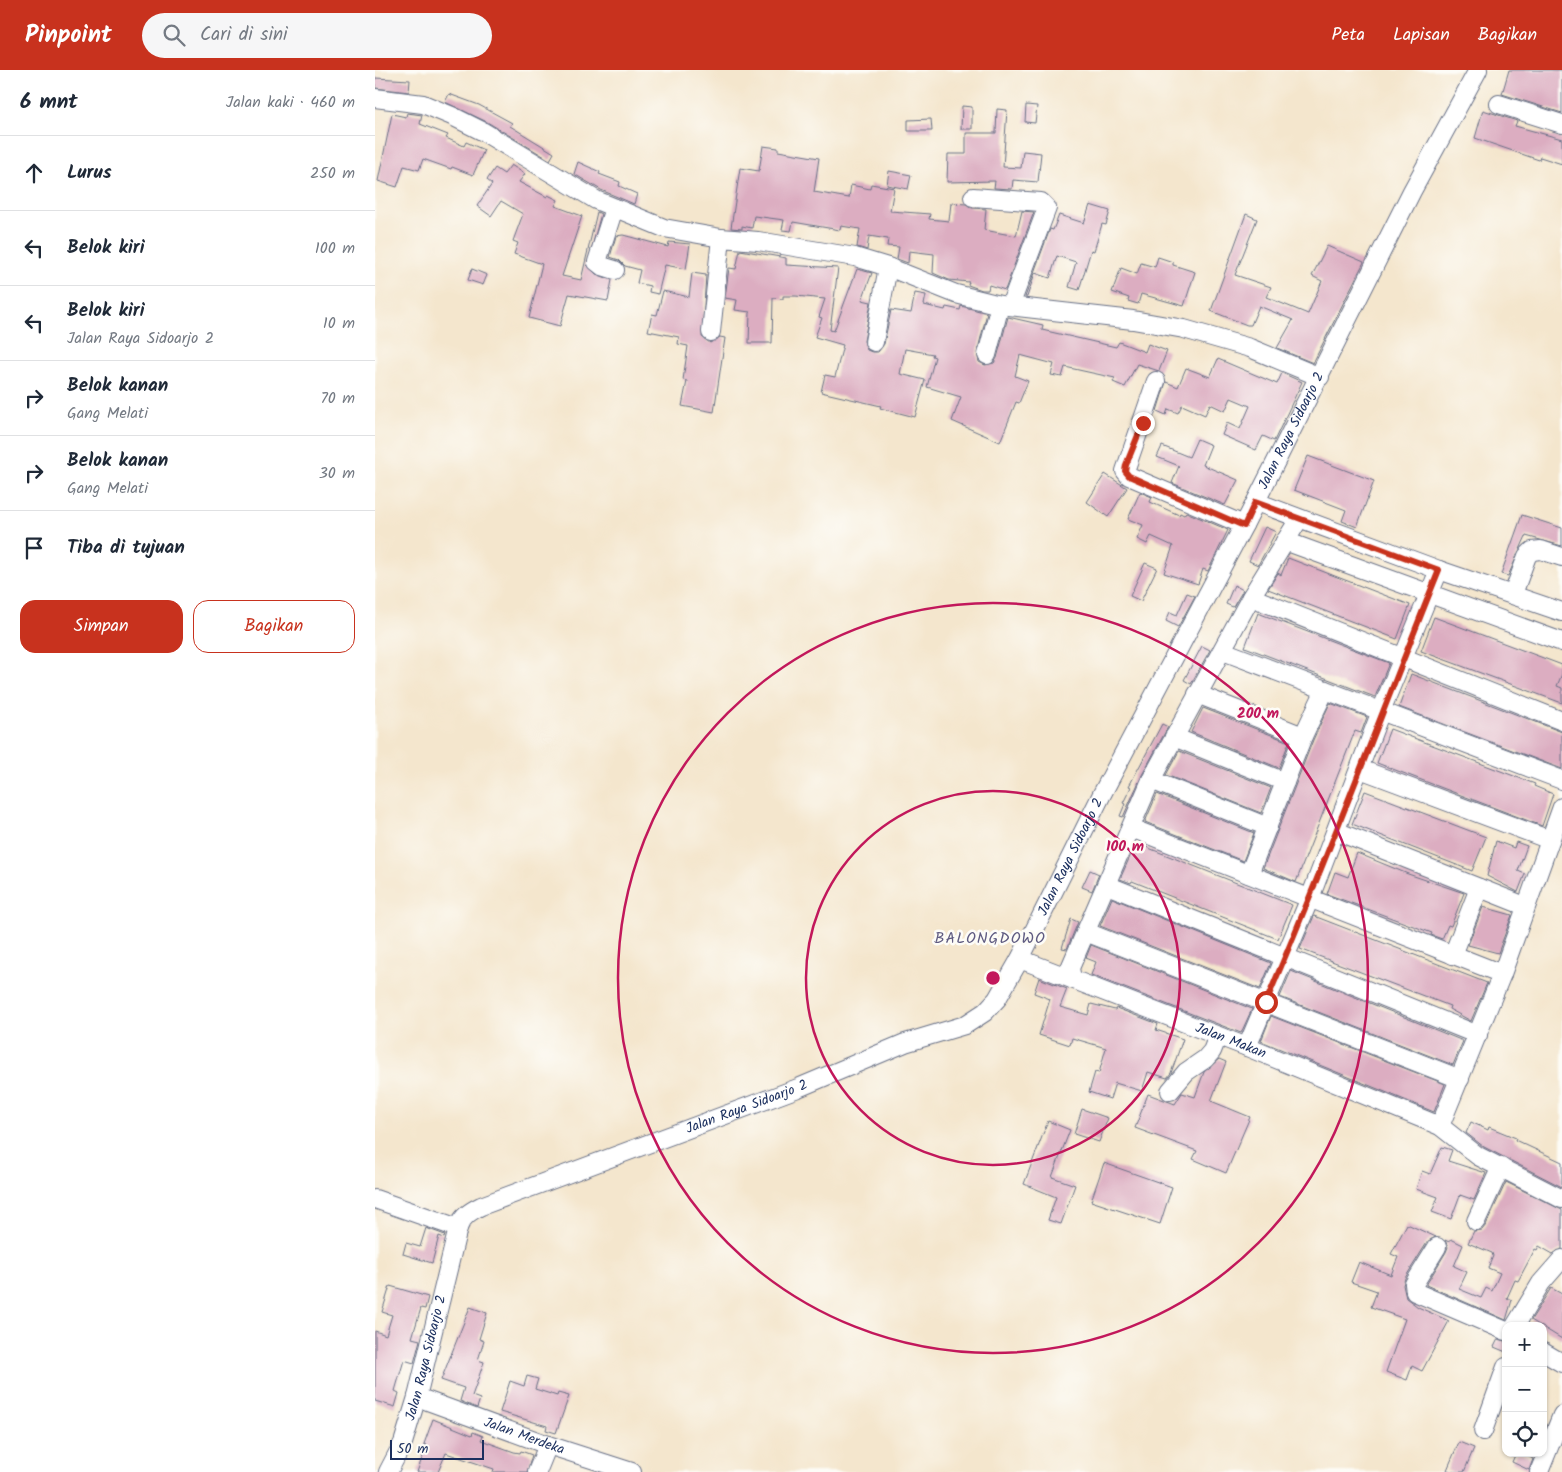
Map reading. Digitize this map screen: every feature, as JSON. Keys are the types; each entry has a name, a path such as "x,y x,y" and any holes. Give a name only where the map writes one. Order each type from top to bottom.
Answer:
{"street":[{"name":"Jalan Raya Sidoarjo 2","path":"388,1472 425,1400 458,1228 464,1217 481,1206 798,1088 905,1044 965,1025 985,1012 1030,962 1102,794 1244,526 1265,506 1320,377 1412,191 1478,70"},
{"path":"375,98 423,104 453,116 482,131 596,200 664,228 855,257 888,267 956,294 1005,305 1133,320 1184,329 1250,348 1320,377"},
{"path":"1499,104 1562,124"},
{"path":"973,197 1041,202 1047,208 1005,305 987,355"},
{"path":"614,208 597,262 615,270"},
{"path":"711,332 721,238"},
{"path":"874,342 888,267"},
{"path":"1156,381 1125,471 1129,476 1244,526"},
{"path":"1265,506 1439,570 1562,612"},
{"path":"1072,979 1070,968 1151,780 1251,597 1299,519"},
{"path":"1285,541 1562,642"},
{"path":"1513,594 1527,556 1532,551 1541,550 1562,557"},
{"path":"1247,1047 1310,898 1381,711 1439,570"},
{"path":"1251,597 1562,721"},
{"path":"1223,651 1562,780"},
{"path":"1249,874 1303,736 1325,690"},
{"path":"1197,694 1303,736"},
{"path":"1174,737 1285,782"},
{"path":"1360,769 1550,840"},
{"path":"1151,780 1268,827"},
{"path":"1441,1126 1502,974 1562,807"},
{"path":"1131,828 1502,974"},
{"path":"1336,831 1525,906"},
{"path":"1107,885 1478,1035"},
{"path":"1453,955 1479,888"},
{"path":"1086,932 1460,1079"},
{"name":"Jalan Makan","path":"1030,962 1441,1126 1473,1154 1562,1199"},
{"path":"1170,1091 1186,1072 1205,1059 1212,1051 1218,1036"},
{"path":"1476,1221 1501,1167"},
{"path":"375,1199 458,1228"},
{"path":"1437,1247 1414,1284 1415,1292 1502,1329"},
{"path":"1517,1322 1541,1283 1562,1259"},
{"path":"1547,1354 1562,1363"},
{"path":"1483,1431 1502,1378"},
{"name":"Jalan Merdeka","path":"425,1400 548,1445 632,1472"},
{"path":"1539,1472 1562,1415"},
{"path":"537,1472 548,1445"}],"building":[{"path":"1509,70 1562,70 1562,113 1502,94"},
{"path":"375,78 410,80 409,92 375,88"},
{"path":"449,94 479,105 512,123 510,126 554,153 550,160 487,122 445,102"},
{"path":"1026,105 1037,106 1035,123 1025,122"},
{"path":"962,106 972,107 972,129 961,129"},
{"path":"997,109 1007,110 1003,167 1021,168 1023,151 1041,153 1038,182 1013,180 1012,189 994,188 995,181 947,182 948,154 966,154 966,133 996,133"},
{"path":"1483,110 1517,121 1515,126 1562,139 1562,164 1540,157 1539,160 1475,138"},
{"path":"407,113 422,115 420,124 448,135 446,138 464,146 466,142 484,150 473,175 423,159 419,170 404,166 397,187 378,181 392,114 406,117"},
{"path":"931,119 932,131 908,131 908,120"},
{"path":"763,146 778,148 778,151 819,158 814,192 849,198 851,185 870,189 871,184 894,188 890,211 930,214 929,219 949,221 951,203 966,204 972,208 986,209 984,230 1016,236 1022,211 1034,212 1005,290 989,285 988,290 982,290 968,285 969,282 949,280 933,273 934,254 909,251 908,263 897,259 899,247 887,246 888,239 869,236 867,250 857,247 860,229 841,226 840,230 793,222 791,231 782,230 784,220 754,216 752,228 742,226 742,229 731,228 740,168 759,171"},
{"path":"578,162 600,172 599,174 620,182 619,186 637,194 634,204 601,190 574,174"},
{"path":"511,165 525,174 519,182 547,197 548,195 558,200 555,206 582,216 562,276 581,280 597,212 601,214 587,265 596,274 612,280 608,301 569,294 560,326 529,318 542,264 514,254 518,243 513,241 523,214 501,201 491,216 477,206 492,184 487,180 495,168 504,174"},
{"path":"889,171 911,175 908,189 887,185"},
{"path":"1090,205 1110,211 1106,225 1102,224 1094,251 1091,250 1079,290 1069,287 1076,262 1057,256 1050,278 1035,273 1027,297 1025,297 1050,229 1053,230 1059,215 1084,223"},
{"path":"1246,214 1257,219 1235,275 1271,287 1266,297 1308,314 1322,281 1312,276 1327,246 1364,262 1313,363 1277,348 1293,320 1259,306 1251,325 1211,311"},
{"path":"623,235 668,247 669,242 690,244 686,269 665,265 658,294 649,292 650,286 637,283 640,270 625,266 619,260 610,257 616,236"},
{"path":"740,250 786,258 786,265 838,268 830,330 834,331 857,269 872,273 862,300 871,302 864,341 867,350 872,352 878,352 884,344 891,310 911,313 915,293 926,295 924,305 945,310 946,307 960,310 961,306 987,313 977,353 979,362 985,365 994,363 997,358 1008,317 1043,325 1042,330 1116,347 1119,342 1145,352 1148,344 1167,351 1159,371 1137,364 1125,387 1113,382 1115,378 1065,367 1062,377 1051,375 1054,364 1020,355 1015,376 1028,381 1019,403 1016,402 1000,442 952,421 961,397 927,387 935,357 932,356 933,354 905,349 900,374 925,380 915,417 880,408 881,406 821,392 825,375 835,377 843,345 815,337 822,318 819,317 825,299 796,296 783,296 783,299 773,298 772,343 749,343 750,312 735,310 737,300 725,298 729,268 736,269"},
{"path":"1158,257 1173,262 1173,265 1195,272 1184,306 1141,294 1138,304 1128,301 1129,298 1112,292 1121,268 1137,274 1141,263 1155,267"},
{"path":"472,269 487,275 483,285 468,280"},
{"path":"692,273 706,275 702,337 710,343 720,337 725,338 714,412 682,406 687,381 683,380 688,346 678,344 679,337 648,331 652,314 657,315 663,291 689,297"},
{"path":"1218,359 1277,384 1282,373 1302,382 1274,441 1263,436 1256,450 1222,435 1227,423 1240,429 1250,406 1231,398 1225,411 1210,404 1205,415 1182,405 1178,413 1168,409 1166,415 1157,411 1166,382 1178,387 1186,368 1210,377"},
{"path":"1197,439 1211,445 1203,465 1238,480 1225,505 1172,483 1179,466 1157,457 1162,446 1189,457"},
{"path":"1308,456 1374,481 1357,527 1342,521 1346,510 1294,490"},
{"path":"1105,474 1127,488 1108,517 1087,502"},
{"path":"1140,492 1152,497 1150,502 1179,515 1180,513 1184,515 1186,512 1228,530 1208,571 1203,569 1198,584 1164,573 1173,546 1151,536 1147,544 1137,539 1143,525 1128,519"},
{"path":"1522,515 1562,528 1562,546 1526,536 1508,576 1501,574"},
{"path":"1265,527 1276,532 1258,565 1249,561"},
{"path":"1288,558 1410,605 1397,639 1268,589 1278,573 1281,575"},
{"path":"1145,563 1157,568 1141,601 1130,596"},
{"path":"1234,585 1243,590 1233,607 1226,604"},
{"path":"1187,593 1195,596 1178,627 1166,621 1170,612 1177,615"},
{"path":"1258,613 1389,663 1375,697 1245,647"},
{"path":"1434,617 1562,665 1562,674 1557,686 1562,688 1562,703 1421,651"},
{"path":"1202,646 1210,650 1191,684 1184,680"},
{"path":"1411,674 1562,732 1562,769 1399,707"},
{"path":"1330,703 1367,717 1361,733 1355,731 1296,882 1263,868 1313,740"},
{"path":"1203,708 1289,742 1279,768 1191,732"},
{"path":"1162,724 1168,727 1142,775 1123,817 1120,816 1125,804 1123,803 1131,787 1129,786"},
{"path":"1390,729 1535,784 1534,786 1553,794 1542,826 1377,763"},
{"path":"1179,751 1271,788 1261,813 1166,775"},
{"path":"1365,791 1486,837 1472,871 1352,824"},
{"path":"1157,794 1254,833 1243,861 1145,822"},
{"path":"1496,841 1514,848 1516,842 1527,846 1518,871 1525,874 1518,892 1487,876"},
{"path":"1136,843 1292,905 1278,939 1132,881 1131,883 1120,879"},
{"path":"1357,853 1408,874 1464,893 1451,926 1448,925 1442,939 1431,935 1432,933 1327,894 1335,872 1348,877"},
{"path":"1090,870 1099,874 1092,891 1082,887"},
{"path":"1112,898 1271,963 1260,989 1100,926"},
{"path":"1483,907 1512,915 1498,953 1468,945"},
{"path":"1314,916 1487,983 1471,1021 1449,1009 1450,1006 1300,949"},
{"path":"1071,919 1078,922 1067,949 1062,948"},
{"path":"1091,945 1252,1009 1241,1033 1091,975 1096,962 1086,958"},
{"path":"1291,971 1463,1041 1453,1065 1280,997"},
{"path":"1039,978 1067,989 1060,1007 1088,1015 1091,1004 1115,1010 1116,1008 1158,1024 1156,1030 1183,1039 1171,1073 1167,1078 1148,1072 1142,1091 1115,1083 1110,1099 1089,1092 1095,1072 1099,1073 1106,1048 1072,1038 1070,1045 1039,1035 1050,999 1034,993"},
{"path":"1271,1016 1445,1084 1434,1112 1261,1041"},
{"path":"1219,1059 1226,1062 1211,1101 1250,1117 1226,1173 1193,1159 1197,1151 1135,1128 1148,1094 1175,1104 1182,1093 1195,1097 1204,1072"},
{"path":"1082,1109 1108,1118 1099,1142 1074,1134"},
{"path":"1048,1121 1070,1130 1052,1177 1075,1185 1061,1224 1048,1220 1056,1197 1024,1184"},
{"path":"1471,1122 1488,1130 1489,1127 1516,1138 1515,1140 1562,1162 1562,1187 1484,1147 1466,1133"},
{"path":"1442,1147 1452,1150 1448,1161 1486,1173 1474,1200 1460,1195 1451,1219 1432,1212 1438,1197 1416,1189 1422,1171 1430,1174"},
{"path":"1104,1163 1172,1187 1160,1224 1091,1201"},
{"path":"1506,1182 1562,1210 1562,1249 1553,1254 1539,1246 1537,1250 1535,1249 1518,1281 1515,1280 1507,1298 1512,1300 1506,1320 1426,1285 1446,1252 1448,1247 1445,1240 1449,1242 1451,1239 1463,1245 1454,1266 1467,1272 1459,1289 1481,1298 1486,1288 1492,1291 1500,1273 1488,1268 1493,1256 1492,1253 1468,1243 1474,1231 1482,1230 1486,1225"},
{"path":"1407,1224 1436,1237 1428,1241 1405,1278 1403,1285 1406,1298 1418,1307 1449,1321 1422,1371 1412,1366 1407,1380 1386,1372 1405,1319 1371,1307 1377,1291 1351,1282 1359,1262 1391,1275 1398,1257 1391,1254"},
{"path":"426,1228 445,1235 444,1238 439,1236 432,1263 403,1254 406,1243 420,1247"},
{"path":"390,1286 428,1297 425,1309 421,1308 412,1338 420,1340 414,1363 404,1360 395,1391 399,1393 395,1407 375,1401 375,1331 386,1335 392,1315 382,1312"},
{"path":"1551,1288 1562,1294 1562,1339 1547,1330 1547,1322 1534,1322 1531,1320"},
{"path":"470,1307 487,1313 479,1339 484,1341 478,1360 484,1362 472,1396 480,1399 477,1408 460,1401 464,1388 441,1380"},
{"path":"1498,1339 1502,1340 1502,1350 1494,1347"},
{"path":"527,1376 538,1379 535,1389 557,1396 558,1393 569,1396 556,1433 546,1430 547,1426 500,1412 510,1381 524,1386"},
{"path":"433,1419 472,1435 473,1432 483,1436 481,1440 514,1452 520,1453 521,1451 532,1455 527,1472 493,1472 494,1469 446,1453 438,1472 417,1472 427,1445 424,1444"},
{"path":"1459,1442 1474,1448 1464,1472 1453,1472 1447,1470"},
{"path":"1514,1457 1529,1457 1533,1459 1529,1470 1512,1462"}],"district":[{"name":"BALONGDOWO","path":"990,938"}],"route":[{"path":"1143,423 1126,465 1125,471 1129,476 1244,526 1255,502 1276,512 1439,570 1381,711 1310,898 1266,1002"}]}
